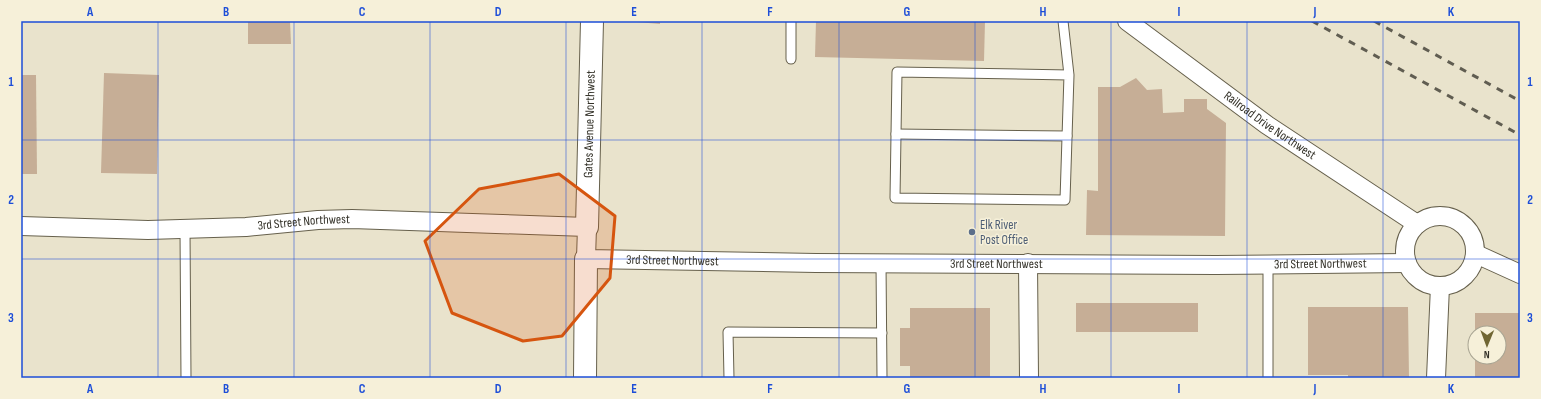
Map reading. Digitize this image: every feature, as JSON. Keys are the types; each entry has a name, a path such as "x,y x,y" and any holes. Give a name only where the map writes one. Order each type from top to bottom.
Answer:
{"street":[{"name":"Gates Avenue Northwest","path":"587,228 592,21"},
{"name":"Railroad Drive Northwest","path":"1127,21 1267,125 1416,224"},
{"path":"1448,216 1464,224 1473,237 1476,254 1472,267 1464,277 1453,284 1440,286 1426,283 1414,275 1407,263 1405,249 1408,236 1416,224 1431,217 1448,216"},
{"name":"3rd Street Northwest","path":"21,226 148,230 246,227 318,220 352,219 587,228"},
{"path":"585,378 587,228"},
{"path":"1476,254 1520,274"},
{"name":"3rd Street Northwest","path":"586,258 882,263 1268,265 1407,263"},
{"path":"1028,263 1029,378"},
{"path":"1436,378 1440,286"}],"lane":[{"path":"791,21 791,58"},
{"path":"1063,21 1069,75 1065,200 896,198 897,72 1069,75"},
{"path":"896,134 1067,136"},
{"path":"185,229 186,378"},
{"path":"882,263 882,378"},
{"path":"1268,265 1268,378"},
{"path":"728,378 728,332 882,334"}],"highlighted area":[{"path":"559,174 615,216 610,278 562,336 523,341 452,313 425,241 479,189"}],"building":[{"path":"248,21 290,21 291,44 248,44"},
{"path":"660,21 660,24 637,22"},
{"path":"816,21 985,21 984,61 815,57"},
{"path":"104,73 159,75 157,174 101,173"},
{"path":"21,75 36,75 37,174 21,174"},
{"path":"1136,78 1147,90 1162,89 1163,113 1184,112 1184,99 1207,99 1207,109 1226,123 1225,236 1086,235 1087,190 1098,191 1098,87 1120,87"},
{"path":"1076,303 1198,303 1198,332 1076,332"},
{"path":"1308,307 1408,307 1409,378 1348,378 1348,375 1308,375"},
{"path":"910,308 990,308 990,378 910,378 910,366 900,366 900,328 910,328"},
{"path":"1475,313 1520,313 1520,378 1475,378 1475,365 1507,365 1507,325 1475,325"}],"railway":[{"path":"1312,21 1520,135"},
{"path":"1374,21 1520,101"}],"place":[{"name":"Elk River Post Office","path":"972,232"}]}
